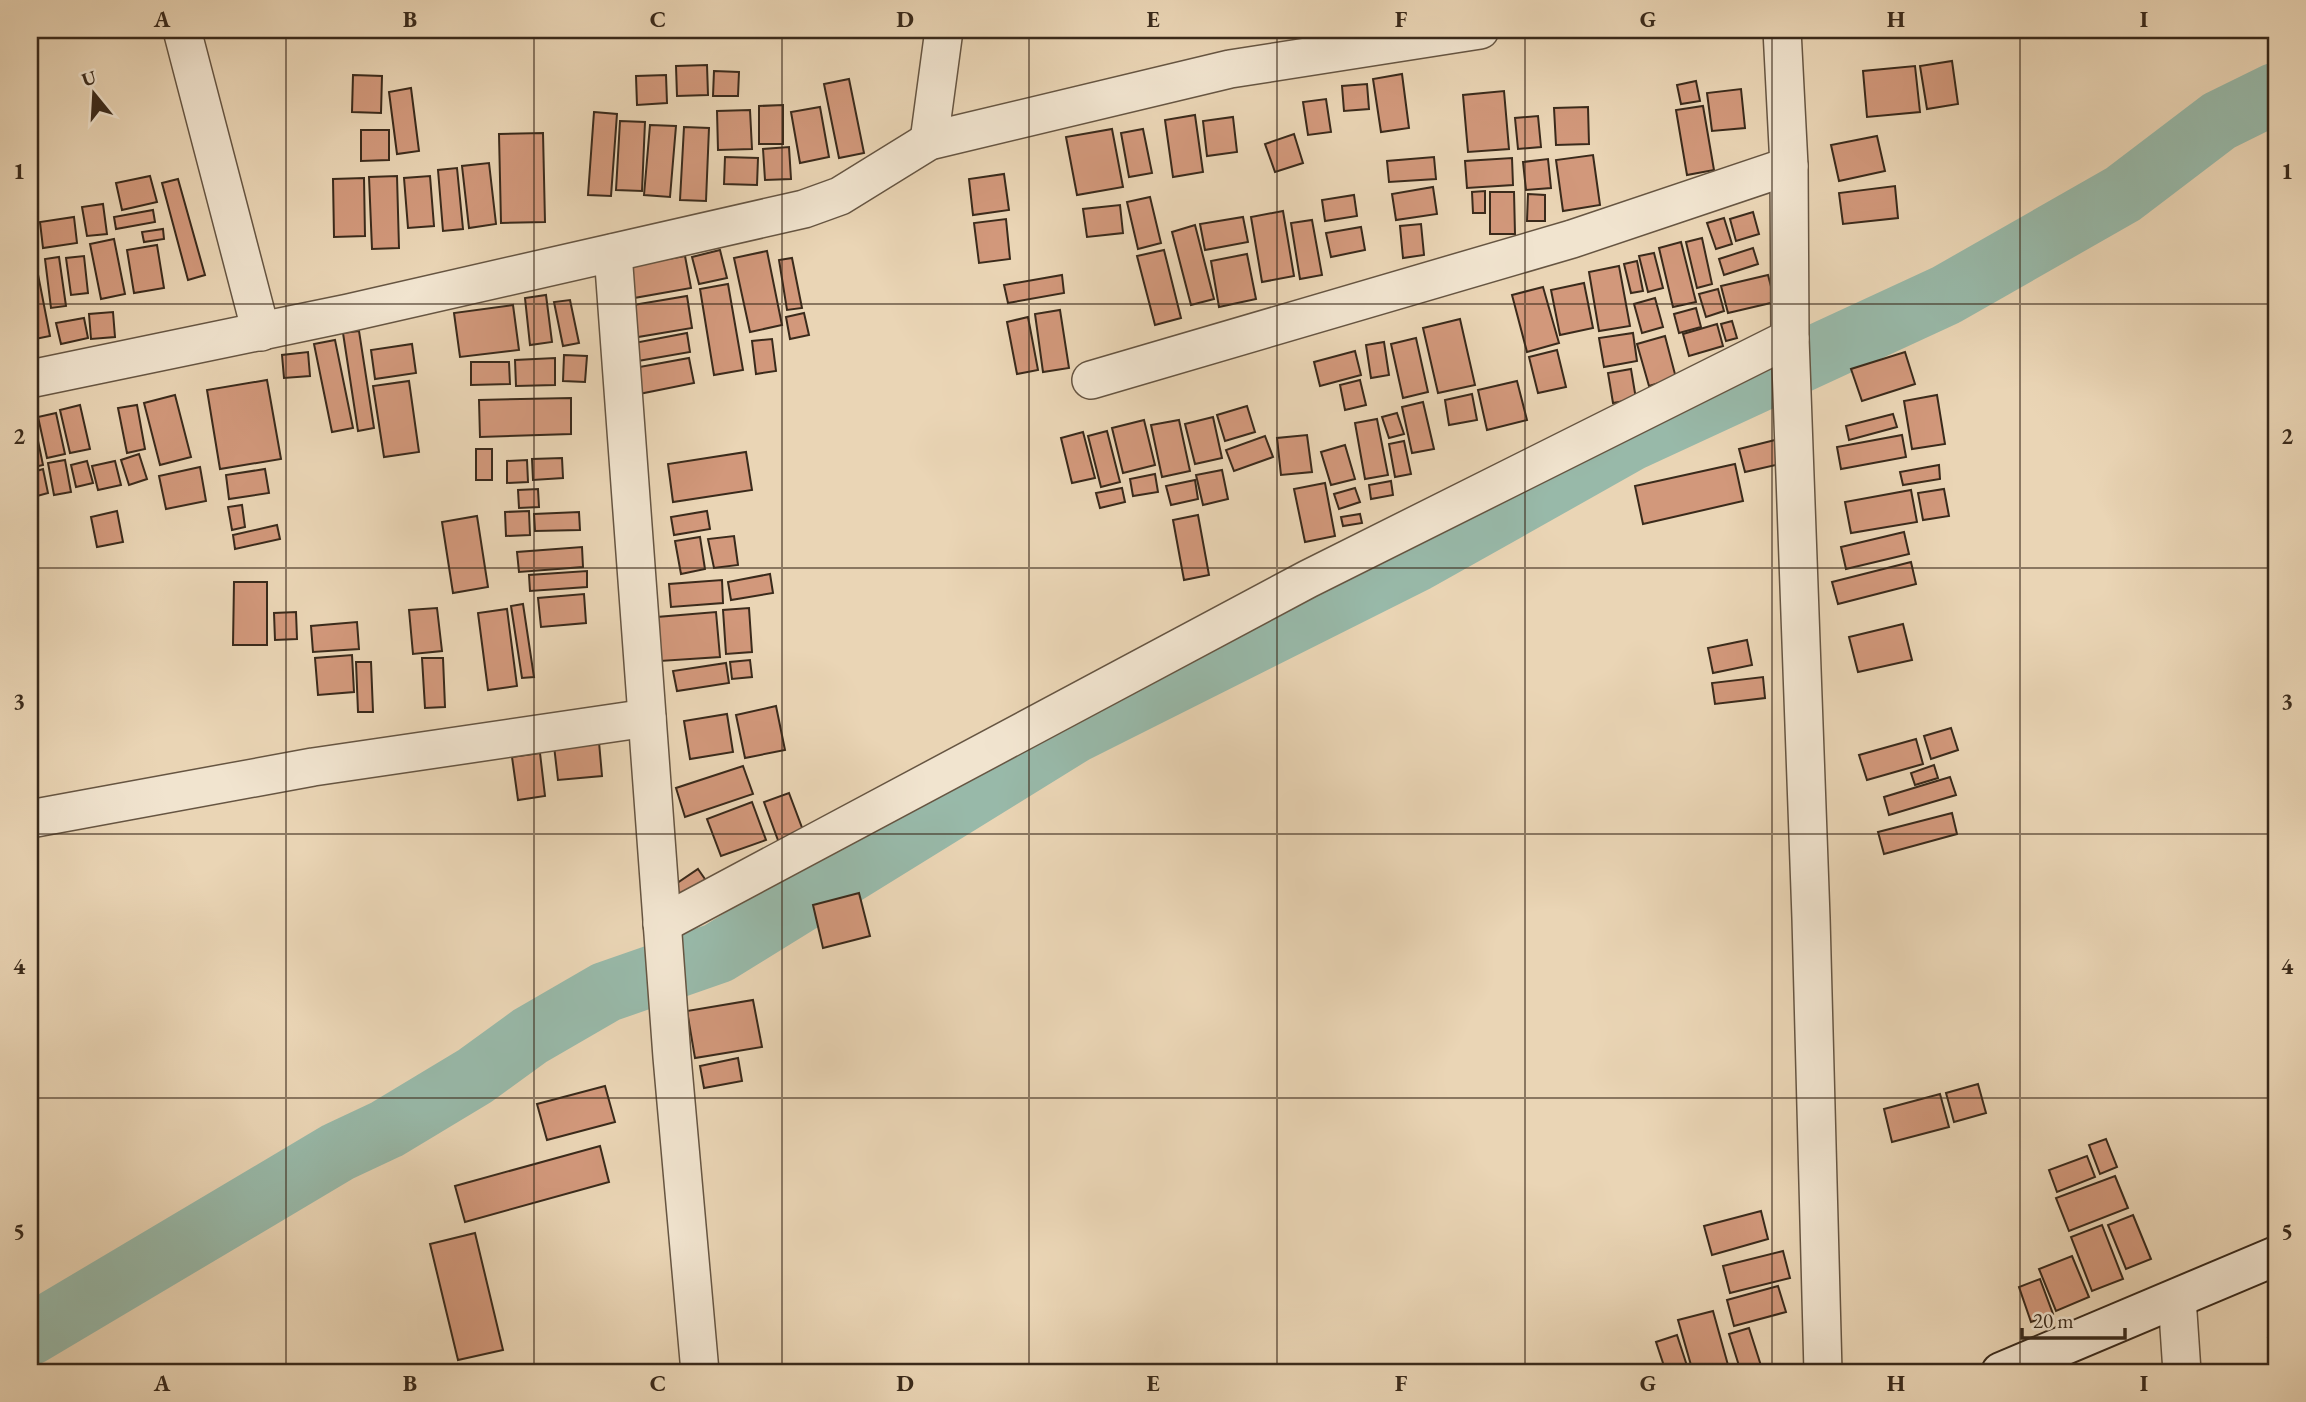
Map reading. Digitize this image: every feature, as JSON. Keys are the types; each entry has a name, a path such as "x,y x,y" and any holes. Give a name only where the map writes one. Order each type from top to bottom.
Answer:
{"main road":[{"path":"2001,1372 2276,1256"}],"street":[{"path":"182,30 261,332"},
{"path":"929,141 944,30"},
{"path":"30,379 261,332 804,209 840,197 929,141 1230,69 1480,30"},
{"path":"1782,30 1789,166 1790,338 1811,918 1823,1372"},
{"path":"1091,380 1572,239 1789,166"},
{"path":"613,253 662,923 700,1372"},
{"path":"662,923 1320,573 1790,338"},
{"path":"30,818 313,767 647,718"},
{"path":"2177,1298 2182,1372"}],"building":[{"path":"76,30 105,30 78,37"},
{"path":"1952,61 1958,104 1927,109 1920,66"},
{"path":"707,65 708,95 677,96 676,66"},
{"path":"1915,66 1920,112 1867,117 1863,71"},
{"path":"714,71 739,72 738,96 713,96"},
{"path":"1402,74 1409,128 1381,132 1373,79"},
{"path":"353,75 382,76 381,113 352,112"},
{"path":"666,75 667,103 637,105 636,76"},
{"path":"849,79 864,153 839,158 824,84"},
{"path":"1696,81 1700,101 1681,104 1677,85"},
{"path":"1367,84 1369,109 1344,111 1342,86"},
{"path":"411,88 419,151 397,154 389,92"},
{"path":"1741,89 1745,128 1712,131 1707,93"},
{"path":"1504,91 1509,149 1468,152 1463,95"},
{"path":"1326,99 1331,132 1308,135 1303,102"},
{"path":"783,105 783,144 759,144 759,106"},
{"path":"1703,106 1714,170 1687,175 1676,110"},
{"path":"820,107 829,157 800,163 791,112"},
{"path":"1588,107 1589,144 1556,145 1554,108"},
{"path":"750,110 752,149 718,150 717,111"},
{"path":"594,112 617,114 611,196 588,195"},
{"path":"1195,115 1203,172 1173,177 1165,120"},
{"path":"1538,116 1541,147 1518,149 1515,118"},
{"path":"1233,117 1237,152 1207,156 1203,121"},
{"path":"620,121 645,122 642,191 616,190"},
{"path":"650,125 676,126 670,197 644,195"},
{"path":"684,127 709,128 706,201 680,200"},
{"path":"1112,129 1123,187 1077,195 1066,137"},
{"path":"1143,129 1152,173 1129,177 1121,133"},
{"path":"361,130 389,130 389,160 361,161"},
{"path":"543,133 545,222 501,223 499,134"},
{"path":"1294,134 1303,163 1275,172 1265,144"},
{"path":"1877,136 1885,171 1839,181 1831,145"},
{"path":"789,147 791,179 765,180 763,149"},
{"path":"1593,155 1600,205 1563,211 1556,160"},
{"path":"725,157 758,158 757,185 724,184"},
{"path":"1434,157 1436,179 1389,182 1387,161"},
{"path":"1512,158 1513,185 1467,188 1465,161"},
{"path":"1548,159 1551,188 1526,190 1523,162"},
{"path":"489,163 496,224 469,228 462,166"},
{"path":"457,168 463,229 443,231 438,170"},
{"path":"1004,174 1009,210 973,215 969,179"},
{"path":"150,176 157,202 122,210 116,183"},
{"path":"397,176 399,248 372,249 369,177"},
{"path":"430,176 434,226 408,228 404,178"},
{"path":"364,178 365,236 334,237 333,179"},
{"path":"178,179 205,275 188,280 162,183"},
{"path":"1895,186 1898,218 1843,224 1839,193"},
{"path":"1433,187 1437,214 1396,220 1392,194"},
{"path":"1485,191 1485,213 1473,213 1472,192"},
{"path":"1490,192 1514,192 1515,234 1490,234"},
{"path":"1528,194 1545,195 1545,221 1527,221"},
{"path":"1354,195 1357,216 1325,221 1322,200"},
{"path":"1150,197 1161,243 1138,249 1127,202"},
{"path":"103,204 107,234 87,236 82,207"},
{"path":"1120,205 1123,233 1087,237 1083,209"},
{"path":"153,210 155,222 116,229 114,217"},
{"path":"1283,211 1294,276 1262,282 1251,217"},
{"path":"1753,212 1759,234 1736,241 1730,219"},
{"path":"74,217 77,243 43,248 40,222"},
{"path":"1243,217 1248,242 1205,250 1200,224"},
{"path":"1724,218 1732,244 1716,249 1707,223"},
{"path":"1006,219 1010,259 979,263 974,223"},
{"path":"1312,220 1322,275 1300,279 1291,223"},
{"path":"1421,224 1424,255 1403,258 1400,226"},
{"path":"1195,225 1214,299 1191,305 1172,232"},
{"path":"1361,227 1365,250 1331,257 1326,233"},
{"path":"163,229 164,239 144,242 142,232"},
{"path":"1702,238 1712,284 1697,288 1686,242"},
{"path":"114,239 125,294 101,299 90,244"},
{"path":"1681,242 1696,302 1673,307 1659,248"},
{"path":"157,245 164,288 134,293 127,250"},
{"path":"1753,248 1758,264 1724,275 1719,259"},
{"path":"720,250 727,278 699,284 692,257"},
{"path":"1164,250 1181,318 1155,325 1137,256"},
{"path":"767,251 782,325 750,332 734,258"},
{"path":"1654,253 1663,288 1648,292 1639,256"},
{"path":"34,254 50,336 30,340 30,255"},
{"path":"1247,254 1256,299 1219,307 1211,261"},
{"path":"84,256 88,293 71,295 66,258"},
{"path":"685,256 691,288 634,298 628,266"},
{"path":"59,257 66,306 51,308 45,259"},
{"path":"792,258 802,308 787,310 779,260"},
{"path":"1637,261 1643,291 1631,293 1624,264"},
{"path":"1619,266 1630,326 1599,331 1589,272"},
{"path":"1062,275 1064,293 1008,303 1004,285"},
{"path":"1768,275 1775,302 1728,313 1721,286"},
{"path":"1584,283 1593,328 1560,335 1551,290"},
{"path":"728,284 743,370 714,375 700,289"},
{"path":"1543,287 1559,343 1527,352 1512,295"},
{"path":"1718,289 1724,311 1706,317 1699,294"},
{"path":"546,295 552,342 530,345 525,298"},
{"path":"687,296 692,328 638,337 633,305"},
{"path":"1655,298 1663,327 1642,333 1634,304"},
{"path":"570,300 579,343 563,346 554,302"},
{"path":"513,305 519,350 460,357 454,313"},
{"path":"1696,308 1701,327 1679,333 1674,314"},
{"path":"1060,310 1069,368 1043,372 1035,314"},
{"path":"113,312 115,337 91,339 89,314"},
{"path":"804,313 809,335 790,339 786,317"},
{"path":"1028,317 1038,370 1017,374 1007,322"},
{"path":"84,318 88,338 61,344 56,323"},
{"path":"1460,319 1475,385 1438,393 1423,328"},
{"path":"1732,321 1737,338 1726,341 1721,324"},
{"path":"1717,324 1723,346 1689,356 1683,334"},
{"path":"359,331 374,428 358,431 343,333"},
{"path":"687,333 690,352 632,362 629,344"},
{"path":"1633,333 1637,361 1604,367 1599,338"},
{"path":"1665,336 1676,378 1649,386 1637,344"},
{"path":"1416,338 1428,392 1403,398 1391,344"},
{"path":"772,339 776,371 756,374 752,341"},
{"path":"335,340 353,428 332,432 314,344"},
{"path":"1384,342 1389,375 1371,378 1366,345"},
{"path":"412,344 416,373 375,379 371,350"},
{"path":"1557,350 1566,387 1538,393 1529,357"},
{"path":"1355,351 1361,375 1320,386 1314,362"},
{"path":"308,352 310,376 284,378 282,355"},
{"path":"1905,352 1915,384 1862,401 1851,369"},
{"path":"564,355 587,356 585,382 563,381"},
{"path":"555,358 555,385 516,386 515,360"},
{"path":"689,358 694,383 639,394 634,368"},
{"path":"471,362 509,362 510,384 471,385"},
{"path":"1631,369 1636,399 1613,403 1608,373"},
{"path":"267,380 281,459 220,469 207,390"},
{"path":"1360,380 1366,405 1345,410 1340,385"},
{"path":"409,381 419,452 384,457 373,386"},
{"path":"1517,381 1527,420 1487,430 1478,390"},
{"path":"1472,394 1477,420 1449,425 1445,400"},
{"path":"175,395 191,457 160,465 144,403"},
{"path":"1937,395 1945,444 1912,449 1904,401"},
{"path":"571,398 571,434 480,437 479,400"},
{"path":"1423,402 1434,449 1412,453 1402,407"},
{"path":"80,405 90,449 70,453 60,410"},
{"path":"137,405 145,449 127,453 118,408"},
{"path":"1247,406 1255,432 1225,441 1217,415"},
{"path":"30,412 43,465 30,468"},
{"path":"56,413 65,454 47,458 38,417"},
{"path":"1397,413 1404,434 1389,438 1382,417"},
{"path":"1893,414 1897,427 1849,440 1846,426"},
{"path":"1213,417 1222,458 1195,464 1185,424"},
{"path":"1377,419 1388,475 1365,479 1355,423"},
{"path":"1144,420 1155,465 1123,473 1112,428"},
{"path":"1179,420 1190,471 1162,477 1151,425"},
{"path":"1107,431 1120,482 1101,487 1088,436"},
{"path":"1083,432 1095,478 1072,483 1061,438"},
{"path":"1307,435 1312,472 1281,475 1277,438"},
{"path":"1902,435 1906,457 1841,469 1837,447"},
{"path":"1265,436 1273,457 1234,471 1226,450"},
{"path":"1779,439 1784,463 1745,472 1739,449"},
{"path":"1404,441 1411,474 1395,477 1389,444"},
{"path":"1345,445 1355,479 1331,485 1321,452"},
{"path":"476,449 492,449 492,480 476,480"},
{"path":"746,452 752,490 673,502 668,464"},
{"path":"139,454 147,479 129,485 121,460"},
{"path":"562,458 563,478 533,480 532,459"},
{"path":"65,460 71,492 54,495 48,463"},
{"path":"527,460 528,482 507,483 507,461"},
{"path":"87,461 93,483 76,487 71,465"},
{"path":"115,461 121,485 98,490 92,466"},
{"path":"1735,464 1743,501 1643,524 1635,486"},
{"path":"1939,465 1940,479 1903,485 1900,472"},
{"path":"200,467 206,501 166,509 159,476"},
{"path":"43,469 48,493 30,498 30,473"},
{"path":"265,469 269,493 229,499 226,475"},
{"path":"1222,470 1228,499 1203,505 1196,475"},
{"path":"1155,474 1158,492 1133,496 1130,479"},
{"path":"1195,480 1198,499 1171,505 1166,486"},
{"path":"1391,481 1393,495 1371,499 1369,485"},
{"path":"1325,483 1335,536 1305,542 1294,489"},
{"path":"1122,488 1125,502 1100,508 1096,493"},
{"path":"1355,488 1360,502 1339,509 1334,494"},
{"path":"538,489 539,507 519,508 518,490"},
{"path":"1944,489 1949,516 1923,520 1918,493"},
{"path":"1911,490 1917,522 1851,533 1845,502"},
{"path":"242,505 245,527 232,530 228,507"},
{"path":"117,511 123,542 97,547 91,517"},
{"path":"529,511 530,535 506,536 505,512"},
{"path":"707,511 710,529 674,535 671,517"},
{"path":"579,512 580,530 535,531 534,514"},
{"path":"1360,514 1362,523 1343,526 1341,517"},
{"path":"1198,515 1209,575 1184,580 1173,520"},
{"path":"477,516 488,587 453,593 442,522"},
{"path":"277,525 280,539 235,549 233,535"},
{"path":"1904,532 1909,554 1846,569 1841,547"},
{"path":"734,536 738,565 714,568 708,539"},
{"path":"700,537 705,569 681,574 675,541"},
{"path":"582,547 583,567 519,572 517,552"},
{"path":"1911,562 1916,584 1838,604 1832,582"},
{"path":"587,571 587,587 530,591 529,575"},
{"path":"770,574 773,593 731,600 728,582"},
{"path":"722,580 723,603 671,607 669,584"},
{"path":"234,582 267,582 267,645 233,645"},
{"path":"584,594 586,623 541,627 538,598"},
{"path":"523,604 534,677 522,678 511,606"},
{"path":"437,608 442,651 413,654 409,610"},
{"path":"749,608 752,652 726,654 723,610"},
{"path":"507,609 517,686 488,690 478,613"},
{"path":"296,612 297,639 275,640 274,613"},
{"path":"716,612 720,657 660,661 657,617"},
{"path":"357,622 359,649 313,652 311,626"},
{"path":"1903,624 1912,660 1858,672 1849,637"},
{"path":"1747,640 1752,665 1713,673 1708,648"},
{"path":"352,655 354,692 318,695 315,658"},
{"path":"422,658 443,658 445,707 425,708"},
{"path":"750,660 752,677 732,679 730,662"},
{"path":"356,662 371,662 373,712 358,712"},
{"path":"726,663 729,683 677,691 673,671"},
{"path":"1763,677 1765,698 1715,704 1712,683"},
{"path":"776,706 785,750 745,758 736,715"},
{"path":"727,714 733,752 690,759 684,721"},
{"path":"1951,728 1958,750 1931,759 1924,736"},
{"path":"1916,739 1923,764 1867,780 1859,755"},
{"path":"599,742 602,776 558,780 554,746"},
{"path":"540,753 545,796 518,800 512,757"},
{"path":"1934,765 1938,778 1915,785 1911,773"},
{"path":"743,766 753,794 685,817 676,788"},
{"path":"1950,777 1956,795 1889,815 1884,797"},
{"path":"789,793 804,833 779,843 764,802"},
{"path":"752,802 766,840 721,856 707,819"},
{"path":"1952,813 1957,834 1884,854 1878,832"},
{"path":"698,869 707,882 673,905 664,892"},
{"path":"859,893 870,936 823,948 813,905"},
{"path":"753,1000 762,1047 695,1058 687,1011"},
{"path":"738,1058 742,1081 704,1088 700,1066"},
{"path":"1978,1084 1986,1113 1954,1122 1946,1093"},
{"path":"605,1086 615,1122 547,1140 537,1104"},
{"path":"1940,1094 1949,1127 1892,1142 1884,1109"},
{"path":"2106,1139 2117,1167 2100,1174 2089,1145"},
{"path":"600,1146 609,1182 465,1222 455,1186"},
{"path":"2087,1156 2095,1177 2057,1192 2049,1170"},
{"path":"2115,1176 2128,1208 2069,1231 2056,1198"},
{"path":"1761,1211 1768,1239 1712,1255 1704,1226"},
{"path":"2133,1215 2151,1259 2126,1269 2108,1225"},
{"path":"2102,1225 2123,1279 2092,1291 2071,1237"},
{"path":"475,1233 503,1350 458,1360 430,1244"},
{"path":"1783,1251 1790,1278 1730,1293 1723,1266"},
{"path":"2072,1256 2089,1297 2056,1311 2039,1269"},
{"path":"2040,1279 2053,1314 2031,1322 2019,1287"},
{"path":"1778,1286 1786,1312 1734,1326 1727,1300"},
{"path":"1713,1311 1728,1365 1693,1372 1678,1320"},
{"path":"1749,1328 1763,1372 1741,1372 1729,1334"},
{"path":"1677,1335 1689,1372 1666,1372 1656,1342"},
{"path":"2276,1337 2276,1372 2273,1372 2268,1338"}],"waterway":[{"path":"30,1335 338,1152 387,1129 475,1076 530,1036 606,992 718,953 1074,733 1417,561 1632,440 1946,295 2123,194 2219,121 2276,93"}]}
